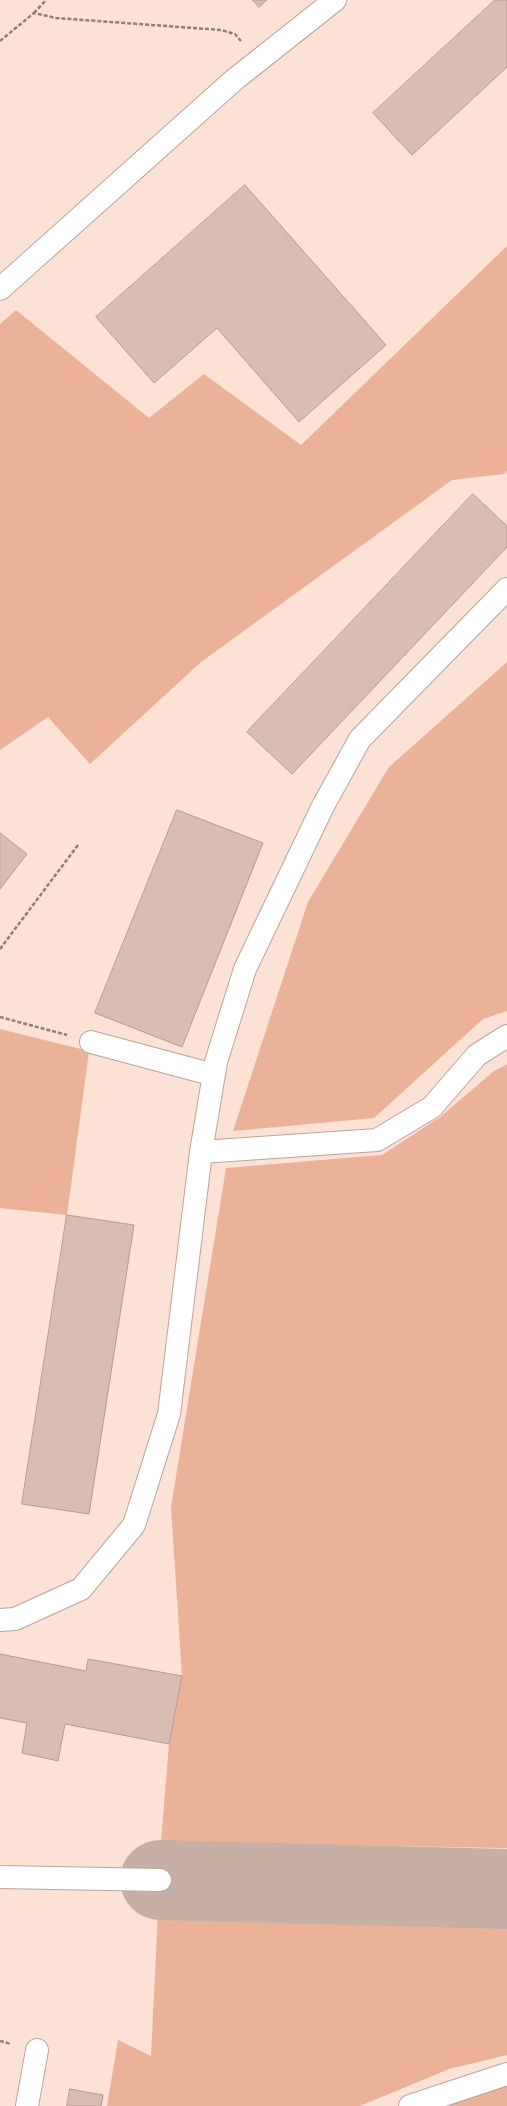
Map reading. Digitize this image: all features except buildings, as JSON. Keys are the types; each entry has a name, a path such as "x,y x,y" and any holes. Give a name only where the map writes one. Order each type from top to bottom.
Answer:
{"lane":[{"path":"0,289 258,59 335,0"},
{"path":"0,1620 15,1619 81,1589 134,1525 169,1414 202,1152 216,1062 245,969 323,806 360,739 507,589"},
{"path":"202,1152 377,1140 432,1107 477,1055 507,1036"},
{"path":"91,1042 214,1075"},
{"path":"0,1877 160,1880"},
{"path":"27,2106 37,2050"},
{"path":"410,2106 507,2074"}],"path":[{"path":"0,41 34,13 46,0"},
{"path":"34,13 56,18 221,30 235,34 258,59"},
{"path":"0,949 78,845"},
{"path":"0,1017 91,1042"}],"shaded area":[{"path":"507,246 507,471 504,474 452,480 201,662 90,764 48,717 0,750 0,324 16,310 149,418 204,374 301,445"},
{"path":"507,662 507,1011 483,1019 374,1118 233,1131 308,902 389,767"},
{"path":"0,1029 89,1051 67,1215 0,1208"},
{"path":"507,1064 507,1848 161,1842 169,1744 182,1676 171,1507 226,1168 382,1155 440,1117 494,1071"},
{"path":"158,1912 507,1920 507,2055 449,2069 360,2106 107,2106 118,2040 151,2056"},
{"path":"507,2086 507,2106 439,2106"}],"taxiway":[{"path":"160,1880 507,1889"}]}
